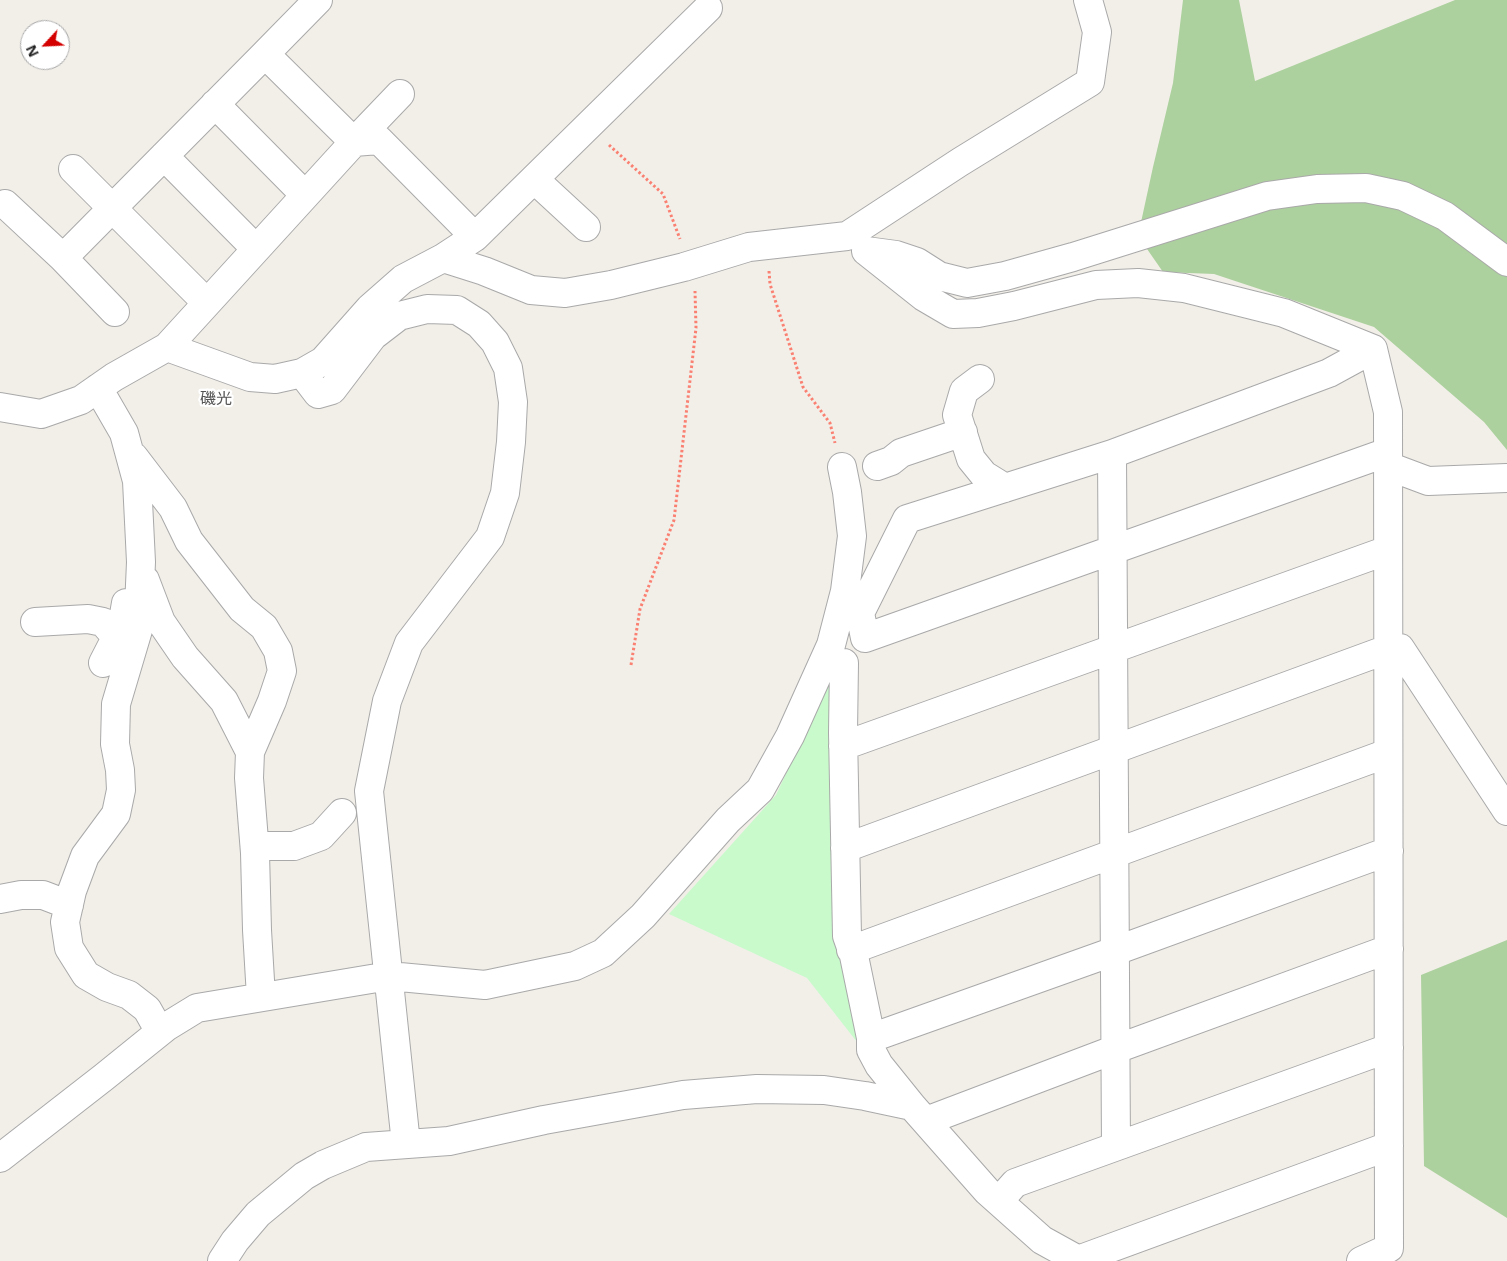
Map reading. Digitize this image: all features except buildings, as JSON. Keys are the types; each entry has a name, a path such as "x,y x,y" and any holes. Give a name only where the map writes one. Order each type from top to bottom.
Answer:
{"street":[{"path":"63,258 318,0"},
{"path":"856,244 960,162 1090,82 1097,32 1088,0"},
{"path":"167,347 250,377 275,379 302,373 323,361 370,308 403,279 443,258 475,237 708,8"},
{"path":"265,54 354,142 379,140 475,237"},
{"path":"0,407 41,414 81,400 167,347 400,94"},
{"path":"215,104 305,195"},
{"path":"164,156 256,249"},
{"path":"73,169 207,303"},
{"path":"534,179 586,227"},
{"path":"443,258 484,271 531,290 565,292 611,285 694,264 748,246 767,244 856,244 917,262 939,276 967,283 1005,276 1073,257 1267,196 1317,189 1366,188 1403,196 1445,216 1507,262"},
{"path":"5,204 63,258 114,312"},
{"path":"856,244 924,297 954,314 978,313 1014,306 1096,285 1138,283 1184,288 1284,313 1373,350"},
{"path":"302,373 318,394 332,390 373,336 399,316 427,309 457,310 479,324 495,342 508,368 512,402 511,442 506,493 490,537 408,643 387,701 369,791 406,1144"},
{"path":"1373,350 1329,373 1112,454 907,519 860,613 866,638 1113,551 1388,459 1428,481 1507,478"},
{"path":"1361,1261 1389,1248 1388,412 1373,350"},
{"path":"980,378 964,391 957,415 971,459 984,475 1006,488"},
{"path":"98,388 124,433 137,481 141,570 138,630 116,704 115,744 120,770 121,790 116,814 85,856 72,891 65,922 69,948 86,975 107,987 129,995 141,1004 147,1009 160,1032"},
{"path":"877,466 891,461 901,454 962,432"},
{"path":"129,450 173,508 194,548 242,609 264,627 278,651 282,671 250,752 249,778 261,997"},
{"path":"1112,454 1116,1146"},
{"path":"0,1158 160,1032 197,1008 389,976 485,985 575,966 603,953 643,916 728,820 760,790 790,736 831,645 845,590 852,536 842,467"},
{"path":"843,746 1388,550"},
{"path":"103,663 122,626 128,593 141,570"},
{"path":"141,570 161,622 185,657 224,701 250,752"},
{"path":"35,622 96,620 103,622 116,637"},
{"path":"845,848 1388,649 1400,648 1507,811"},
{"path":"844,663 843,746 846,936 851,950 872,1050 879,1065 919,1114 988,1191 1042,1240 1079,1260 1389,1146"},
{"path":"851,950 1388,753"},
{"path":"254,846 294,846 321,836 342,812"},
{"path":"871,1038 1388,851"},
{"path":"0,899 21,895 44,896 69,905"},
{"path":"222,1261 235,1241 258,1214 304,1176 323,1164 366,1147 449,1141 544,1120 692,1094 758,1089 824,1090 865,1096 919,1114 1116,1049 1389,949"},
{"path":"999,1201 1015,1183 1389,1048"}],"path":[{"path":"588,126 663,194 677,235 694,264 696,328 674,520 640,609 630,665"},
{"path":"767,244 770,284 803,387 830,423 842,467"}],"green space":[{"path":"1183,0 1239,0 1255,81 1455,0 1507,0 1507,450 1484,422 1374,327 1214,274 1163,272 1138,236 1173,83"},
{"path":"833,672 851,997 857,1042 807,978 669,914 776,795"},
{"path":"1507,940 1507,1218 1424,1166 1421,975"}],"district":[{"name":"磯光","path":"216,399"}]}
